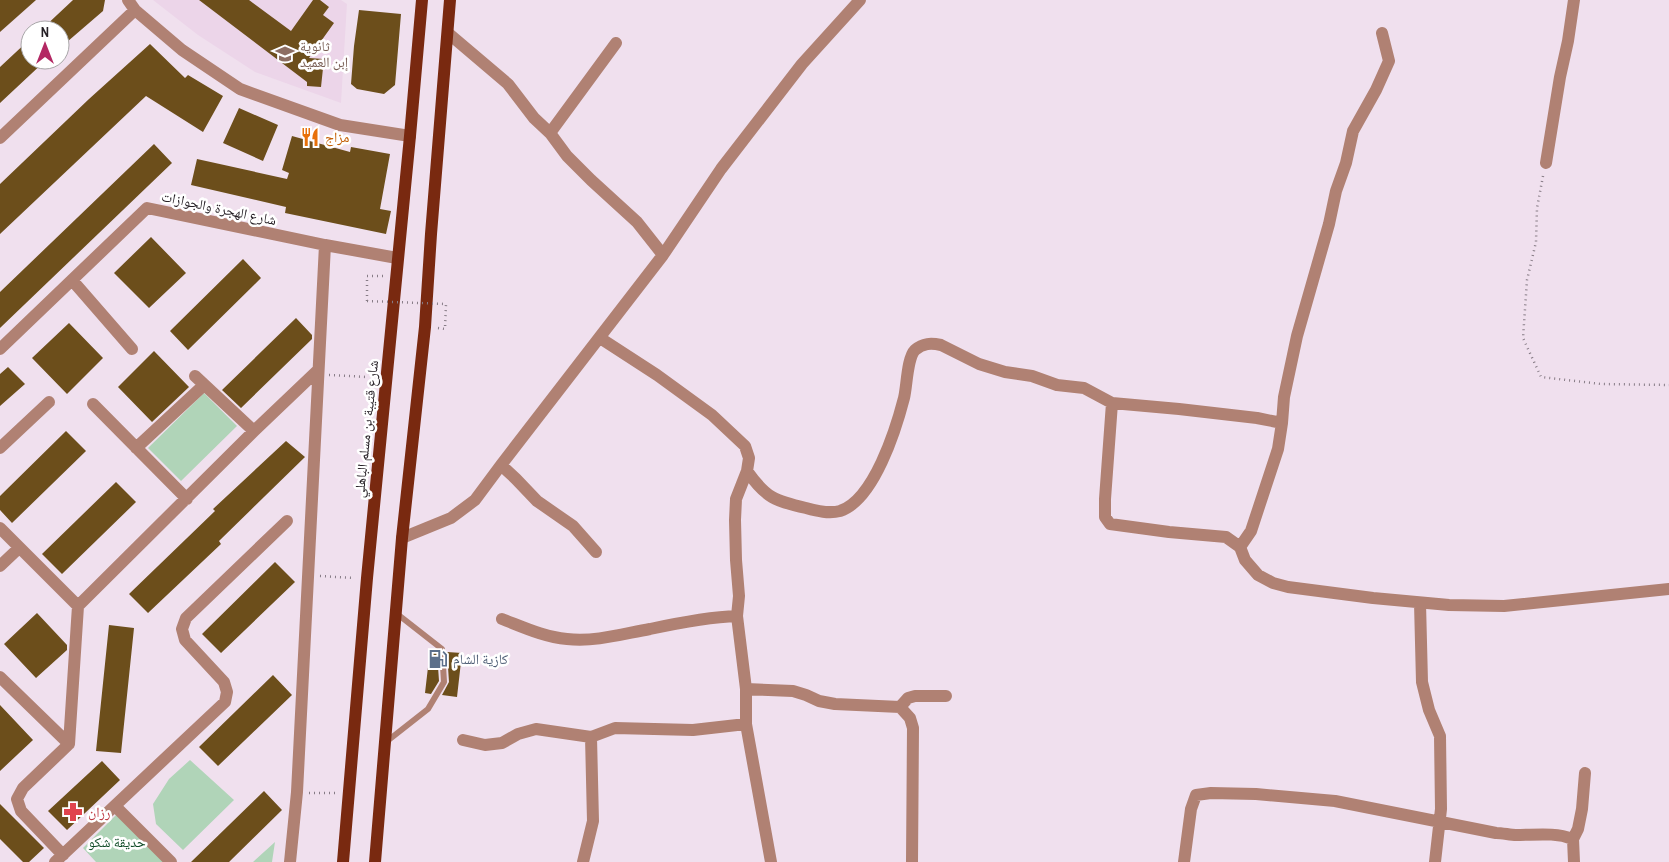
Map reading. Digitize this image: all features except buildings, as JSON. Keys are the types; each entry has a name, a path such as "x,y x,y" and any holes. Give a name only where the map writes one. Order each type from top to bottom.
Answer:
{"main road":[{"name":"شارع قتيبة بن مسلم الباهلي","path":"343,862 367,578 422,0"},
{"path":"375,862 402,538 425,327 450,0"}],"street":[{"path":"402,538 451,518 475,500 663,254 721,168 796,71 860,0"},
{"path":"1546,163 1574,0"},
{"path":"0,138 131,5 182,50 240,89 340,125 410,136"},
{"path":"448,33 508,84 534,118 550,133 575,164 637,222 663,254"},
{"path":"1240,547 1251,531 1278,449 1284,397 1297,336 1329,224 1336,191 1346,163 1353,131 1376,90 1389,61 1382,33"},
{"path":"550,133 616,43"},
{"name":"شارع الهجرة والجوازات","path":"0,349 147,208 325,245 398,258"},
{"path":"290,862 297,792 325,245"},
{"path":"72,280 132,349"},
{"path":"600,338 657,374 712,415 745,446 749,458 747,471 736,499 735,520 739,596 737,616 746,689 746,724 770,862"},
{"path":"747,471 765,494 780,502 829,512 840,511 853,504 867,490 888,449 904,398 911,356 915,350 924,344 940,345 979,364 1005,372 1020,373 1057,385 1084,388 1112,403 1256,418 1282,423"},
{"path":"288,521 186,618 182,629 185,640 224,682 227,692 225,702 59,858 21,811 17,799 23,788 70,744 78,606 254,431 318,372"},
{"path":"136,448 200,381 254,431"},
{"path":"0,448 49,402"},
{"path":"1112,403 1105,499 1105,518 1110,524 1226,538 1240,547 1245,560 1258,575 1273,583 1288,587 1420,603 1504,606 1669,589"},
{"path":"92,404 187,499"},
{"path":"501,465 537,501 573,526 596,552"},
{"path":"0,528 78,606"},
{"path":"0,566 19,548"},
{"path":"1420,603 1422,682 1429,710 1440,736 1440,822 1435,862"},
{"path":"502,619 546,636 587,640 621,636 650,628 716,617 737,616"},
{"path":"0,677 70,744"},
{"path":"746,689 793,691 806,694 819,701 834,704 900,707 910,718 913,728 912,862"},
{"path":"900,707 908,698 915,696 946,696"},
{"path":"463,740 485,745 502,743 518,734 536,729 591,737 615,728 693,730 746,724"},
{"path":"583,862 593,821 591,737"},
{"path":"1574,862 1573,839 1578,830 1582,809 1585,773"},
{"path":"1184,862 1191,809 1196,795 1211,793 1256,794 1335,801 1496,833 1516,835 1544,834 1565,836 1573,839"},
{"path":"115,806 171,862"}],"lane":[{"path":"385,743 428,709 444,682 442,650 396,613"}],"path":[{"path":"1546,163 1536,208 1536,242 1527,280 1523,338 1541,378 1601,384 1669,385"},
{"path":"367,276 367,302 446,304 445,329"},
{"path":"318,372 367,376"},
{"path":"308,576 367,578"},
{"path":"297,792 335,793"}],"shaded area":[{"name":"ثانوية إبن العميد","path":"153,0 341,0 347,4 341,103 255,72 198,35"}],"green space":[{"path":"204,393 237,426 181,481 148,448"},
{"path":"190,760 234,800 183,850 156,824 153,804 169,779"},
{"name":"حديقة شكو","path":"118,813 166,862 96,862 83,848"},
{"path":"275,842 272,862 253,862"}],"place":[{"name":"ثانوية إبن العميد","path":"285,54"},
{"name":"مزاج","path":"310,137"},
{"name":"كازية الشام","path":"438,659"},
{"name":"رزان","path":"73,812"}]}
